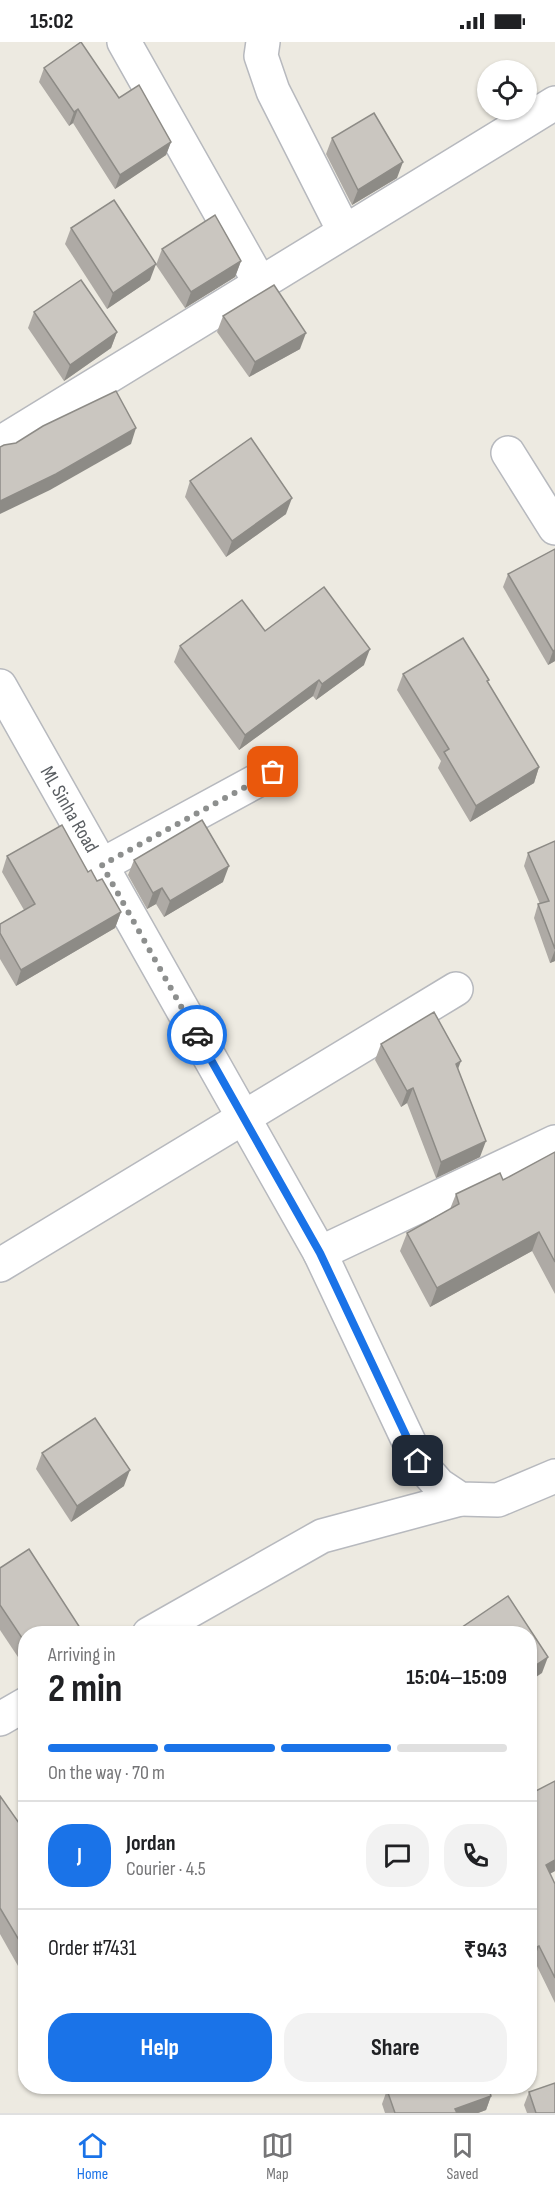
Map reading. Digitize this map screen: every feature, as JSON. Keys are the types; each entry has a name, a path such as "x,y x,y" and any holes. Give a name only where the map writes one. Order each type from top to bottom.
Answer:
{"street":[{"path":"124,42 260,283"},
{"path":"263,42 261,56 273,91 344,231"},
{"path":"0,443 555,103"},
{"path":"508,453 555,528"},
{"name":"ML Sinha Road","path":"0,686 320,1253 418,1461 439,1485 460,1499"},
{"path":"102,865 273,772"},
{"path":"0,1265 456,989"},
{"path":"320,1253 555,1142"},
{"path":"163,1626 322,1536 460,1499 498,1500 555,1476"},
{"path":"0,1719 18,1709"}],"building":[{"path":"81,42 119,98 139,85 171,142 120,175 78,109 74,112 44,68"},
{"path":"374,113 403,162 358,190 332,138"},
{"path":"114,200 156,264 113,293 71,228"},
{"path":"215,215 241,261 191,292 162,249"},
{"path":"81,280 117,332 70,365 34,312"},
{"path":"274,285 306,333 255,362 223,316"},
{"path":"116,391 136,428 56,474 0,501 0,447 16,443 43,426"},
{"path":"251,438 292,498 232,541 190,481"},
{"path":"555,549 555,650 553,651 508,574"},
{"path":"324,587 370,649 322,684 319,680 245,735 180,646 242,600 265,631"},
{"path":"463,638 539,767 476,806 444,752 449,749 403,674"},
{"path":"202,820 229,866 170,901 162,888 153,893 134,860"},
{"path":"62,825 88,872 91,870 97,881 102,879 121,912 21,970 0,933 0,924 35,904 7,856"},
{"path":"555,841 555,949 538,904 549,901 528,853"},
{"path":"434,1012 461,1061 456,1064 486,1141 441,1162 413,1088 407,1091 381,1044"},
{"path":"555,1152 555,1262 539,1232 437,1288 407,1233 459,1204 456,1194 500,1173 503,1180"},
{"path":"95,1418 130,1470 77,1506 42,1453"},
{"path":"29,1549 79,1626 18,1626 18,1632 0,1605 0,1568"},
{"path":"508,1596 528,1626 464,1626"},
{"path":"537,1640 548,1657 537,1664"},
{"path":"555,1781 555,1860 546,1865 555,1884 555,1978 539,1946 537,1947 537,1790"},
{"path":"0,1796 18,1822 18,1938 0,1908"},
{"path":"555,2083 555,2113 536,2113 530,2094 537,2094 537,2089"},
{"path":"388,2094 490,2094 491,2096 455,2109 457,2113 395,2113"}],"way so far":[{"path":"197,1035 102,865 273,772"}],"route":[{"path":"197,1035 320,1253 418,1461"}]}
